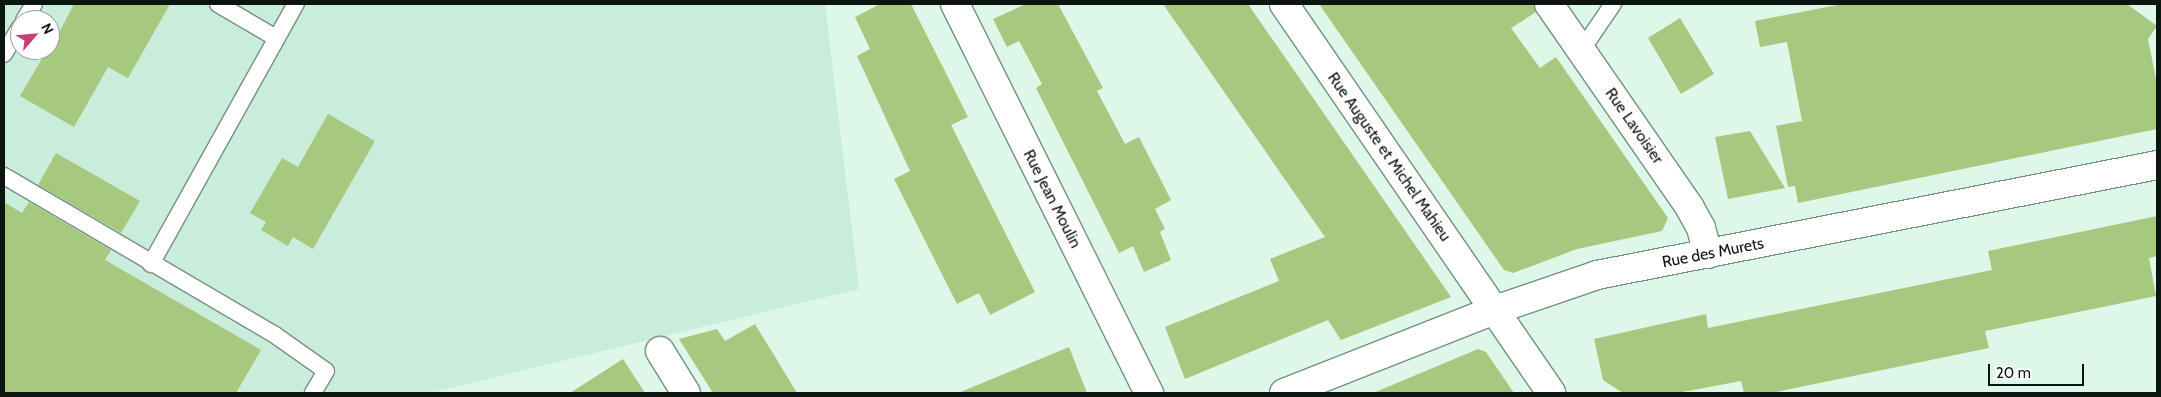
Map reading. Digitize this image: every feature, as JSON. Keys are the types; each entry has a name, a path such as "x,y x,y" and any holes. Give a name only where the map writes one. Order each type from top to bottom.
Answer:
{"street":[{"name":"Rue Jean Moulin","path":"955,4 1149,393"},
{"name":"Rue Auguste et Michel Mahieu","path":"1284,4 1551,393"},
{"name":"Rue Lavoisier","path":"1548,4 1690,208 1701,228 1708,254"},
{"name":"Rue des Murets","path":"1284,393 1320,387 1495,310 1597,275 2157,165"},
{"path":"660,352 686,393"}],"lane":[{"path":"218,4 276,38"},
{"path":"151,264 296,4"},
{"path":"1581,51 1613,4"},
{"path":"4,176 274,335 326,371 313,393"}],"shaded area":[{"path":"4,4 825,4 859,289 430,393 4,393"}],"building":[{"path":"74,4 170,4 128,78 108,67 74,127 20,96 41,60 60,60 60,31"},
{"path":"880,4 911,4 968,117 951,125 1035,292 990,315 979,293 957,304 894,179 910,171 857,56 870,49 855,17"},
{"path":"1026,4 1058,4 1103,88 1097,91 1125,144 1139,137 1171,200 1155,209 1165,229 1160,232 1171,260 1144,272 1133,246 1119,253 1036,88 1042,84 1019,41 1007,47 993,19"},
{"path":"1163,4 1248,4 1451,297 1341,340 1328,320 1185,379 1165,327 1279,281 1270,259 1325,237"},
{"path":"1319,4 1534,4 1536,12 1511,28 1540,68 1556,57 1668,218 1662,231 1577,249 1513,273 1504,270"},
{"path":"1842,4 2127,4 2157,26 2148,39 2157,84 2157,129 1798,203 1795,186 1788,187 1776,126 1802,121 1787,42 1760,47 1755,21"},
{"path":"1680,18 1714,74 1681,94 1648,38"},
{"path":"328,114 375,141 313,249 293,237 288,246 261,230 266,222 250,213 282,158 298,167"},
{"path":"1750,131 1785,188 1728,199 1715,137"},
{"path":"56,153 140,201 121,233 38,185"},
{"path":"4,202 22,213 29,202 111,250 105,260 261,350 236,393 4,393"},
{"path":"2157,216 2157,256 2149,258 2156,296 1985,331 1989,348 1771,393 1744,393 1741,381 1677,393 1623,393 1603,380 1594,339 1706,314 1708,328 1992,270 1988,251"},
{"path":"755,324 797,393 713,393 679,339 717,329 725,341"},
{"path":"1069,347 1087,393 958,393 1050,355"},
{"path":"1478,349 1486,352 1514,393 1373,393"},
{"path":"623,359 645,393 570,393"}]}
